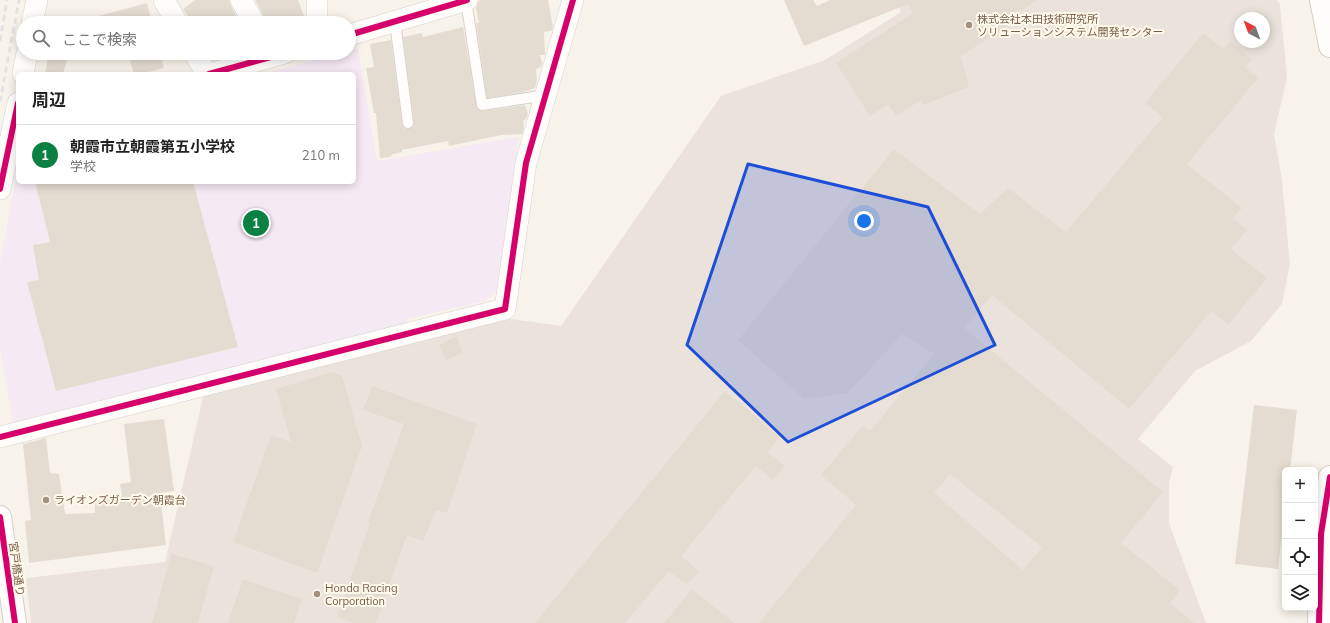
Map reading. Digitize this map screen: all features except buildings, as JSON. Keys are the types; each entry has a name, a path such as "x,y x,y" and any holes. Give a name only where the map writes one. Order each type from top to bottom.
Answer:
{"street":[{"path":"34,16 37,0"},
{"path":"164,0 173,16"},
{"path":"241,0 250,16"},
{"path":"317,0 317,16"},
{"path":"356,33 467,0"},
{"path":"0,438 504,309 526,163 574,0"},
{"path":"1321,0 1330,46"},
{"path":"23,72 26,60"},
{"path":"199,60 207,72"},
{"path":"215,72 256,60"},
{"path":"0,189 11,126 16,110"},
{"path":"1319,623 1330,476"},
{"name":"宮戸橋通り","path":"0,518 15,623"}],"lane":[{"path":"467,0 482,105 546,95"},
{"path":"395,22 408,123"}],"highlighted area":[{"path":"748,164 928,207 995,345 788,442 687,345"}],"shaded area":[{"path":"895,0 1277,0 1280,4 1287,78 1274,134 1282,180 1290,264 1282,304 1251,341 1195,371 1138,439 1173,467 1169,483 1169,523 1206,623 31,623 26,578 165,562 204,393 504,318 561,326 721,96 825,60 901,12"},
{"path":"356,48 358,48 377,161 519,137 496,292 485,301 406,319 406,326 119,401 41,415 13,423 0,347 0,264 16,175 16,184 356,184 356,72 271,72 314,60 356,60"}],"railway":[{"path":"0,41 7,0"},
{"path":"16,16 19,0"},
{"path":"0,102 16,16"}],"cycle path":[{"path":"356,33 467,0"},
{"path":"0,437 505,309 526,163 573,0"},
{"path":"216,72 260,60"},
{"path":"0,189 16,113"},
{"path":"1319,623 1321,534 1330,477"},
{"path":"0,517 15,623"}],"place":[{"name":"株式会社本田技術研究所 ソリューションシステム開発センター","path":"969,25"},
{"name":"朝霞市立朝霞第五小学校","path":"256,223"},
{"name":"ライオンズガーデン朝霞台","path":"46,500"},
{"name":"Honda Racing Corporation","path":"317,594"}]}
